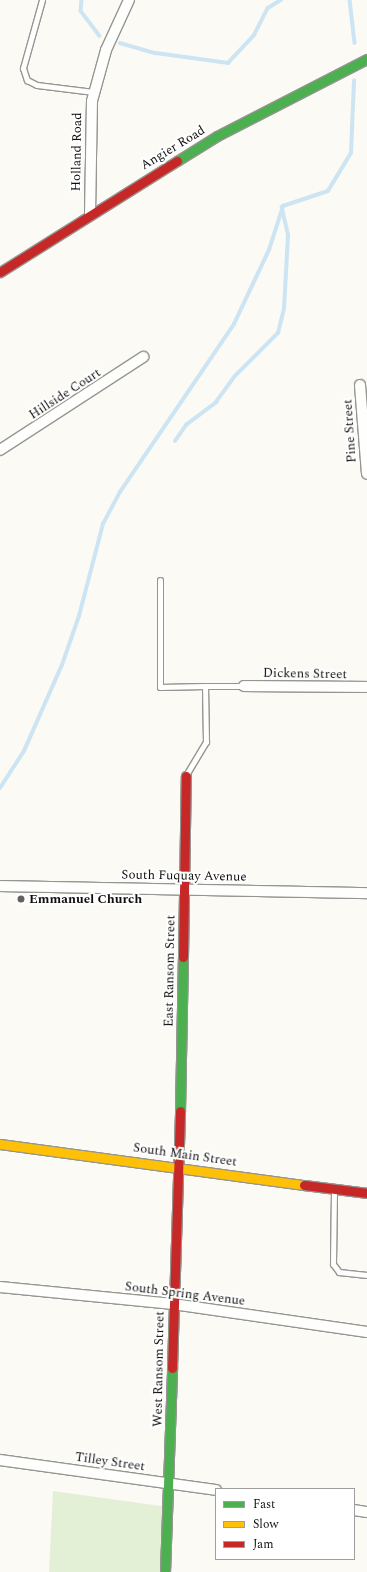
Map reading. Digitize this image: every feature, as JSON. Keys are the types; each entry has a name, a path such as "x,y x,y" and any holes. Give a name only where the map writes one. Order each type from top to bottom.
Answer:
{"street":[{"name":"Holland Road","path":"90,215 90,113 94,92 106,50 129,0"},
{"name":"Angier Road","path":"0,272 218,136 367,59"},
{"name":"Hillside Court","path":"0,450 143,357"},
{"name":"Pine Street","path":"360,385 367,474"},
{"name":"Dickens Street","path":"244,686 367,687"},
{"name":"East Ransom Street","path":"180,1166 186,776"},
{"name":"South Fuquay Avenue","path":"0,886 367,893"},
{"name":"South Main Street","path":"0,1144 180,1166 367,1193"},
{"name":"West Ransom Street","path":"165,1572 169,1484 173,1304 180,1166"},
{"name":"South Spring Avenue","path":"0,1287 173,1304 367,1332"},
{"name":"Tilley Street","path":"0,1460 215,1490"},
{"path":"355,1510 367,1512"}],"lane":[{"path":"42,0 23,68 27,80 37,85 94,92"},
{"path":"160,580 160,687 244,686"},
{"path":"186,776 206,742 206,686"},
{"path":"334,1188 333,1264 339,1272 367,1275"}],"green space":[{"path":"53,1491 168,1507 165,1572 49,1572"}],"waterway":[{"path":"82,0 81,11 100,36"},
{"path":"120,43 156,53 228,63 254,35 268,8 281,0"},
{"path":"350,0 355,43"},
{"path":"0,788 24,751 62,665 79,616 103,524 120,492 234,324 269,250 283,206 328,191 351,153 354,81"},
{"path":"175,441 186,425 216,402 235,376 278,333 284,309 288,235 282,208"}],"traffic: fast":[{"path":"177,161 217,136 367,59"},
{"path":"180,1111 183,957"},
{"path":"165,1572 172,1368"}],"traffic: slow":[{"path":"0,1144 304,1185"}],"traffic: jam":[{"path":"0,272 177,161"},
{"path":"183,957 186,776"},
{"path":"172,1368 180,1111"},
{"path":"304,1185 367,1193"}],"place":[{"name":"Emmanuel Church","path":"21,899"}]}
